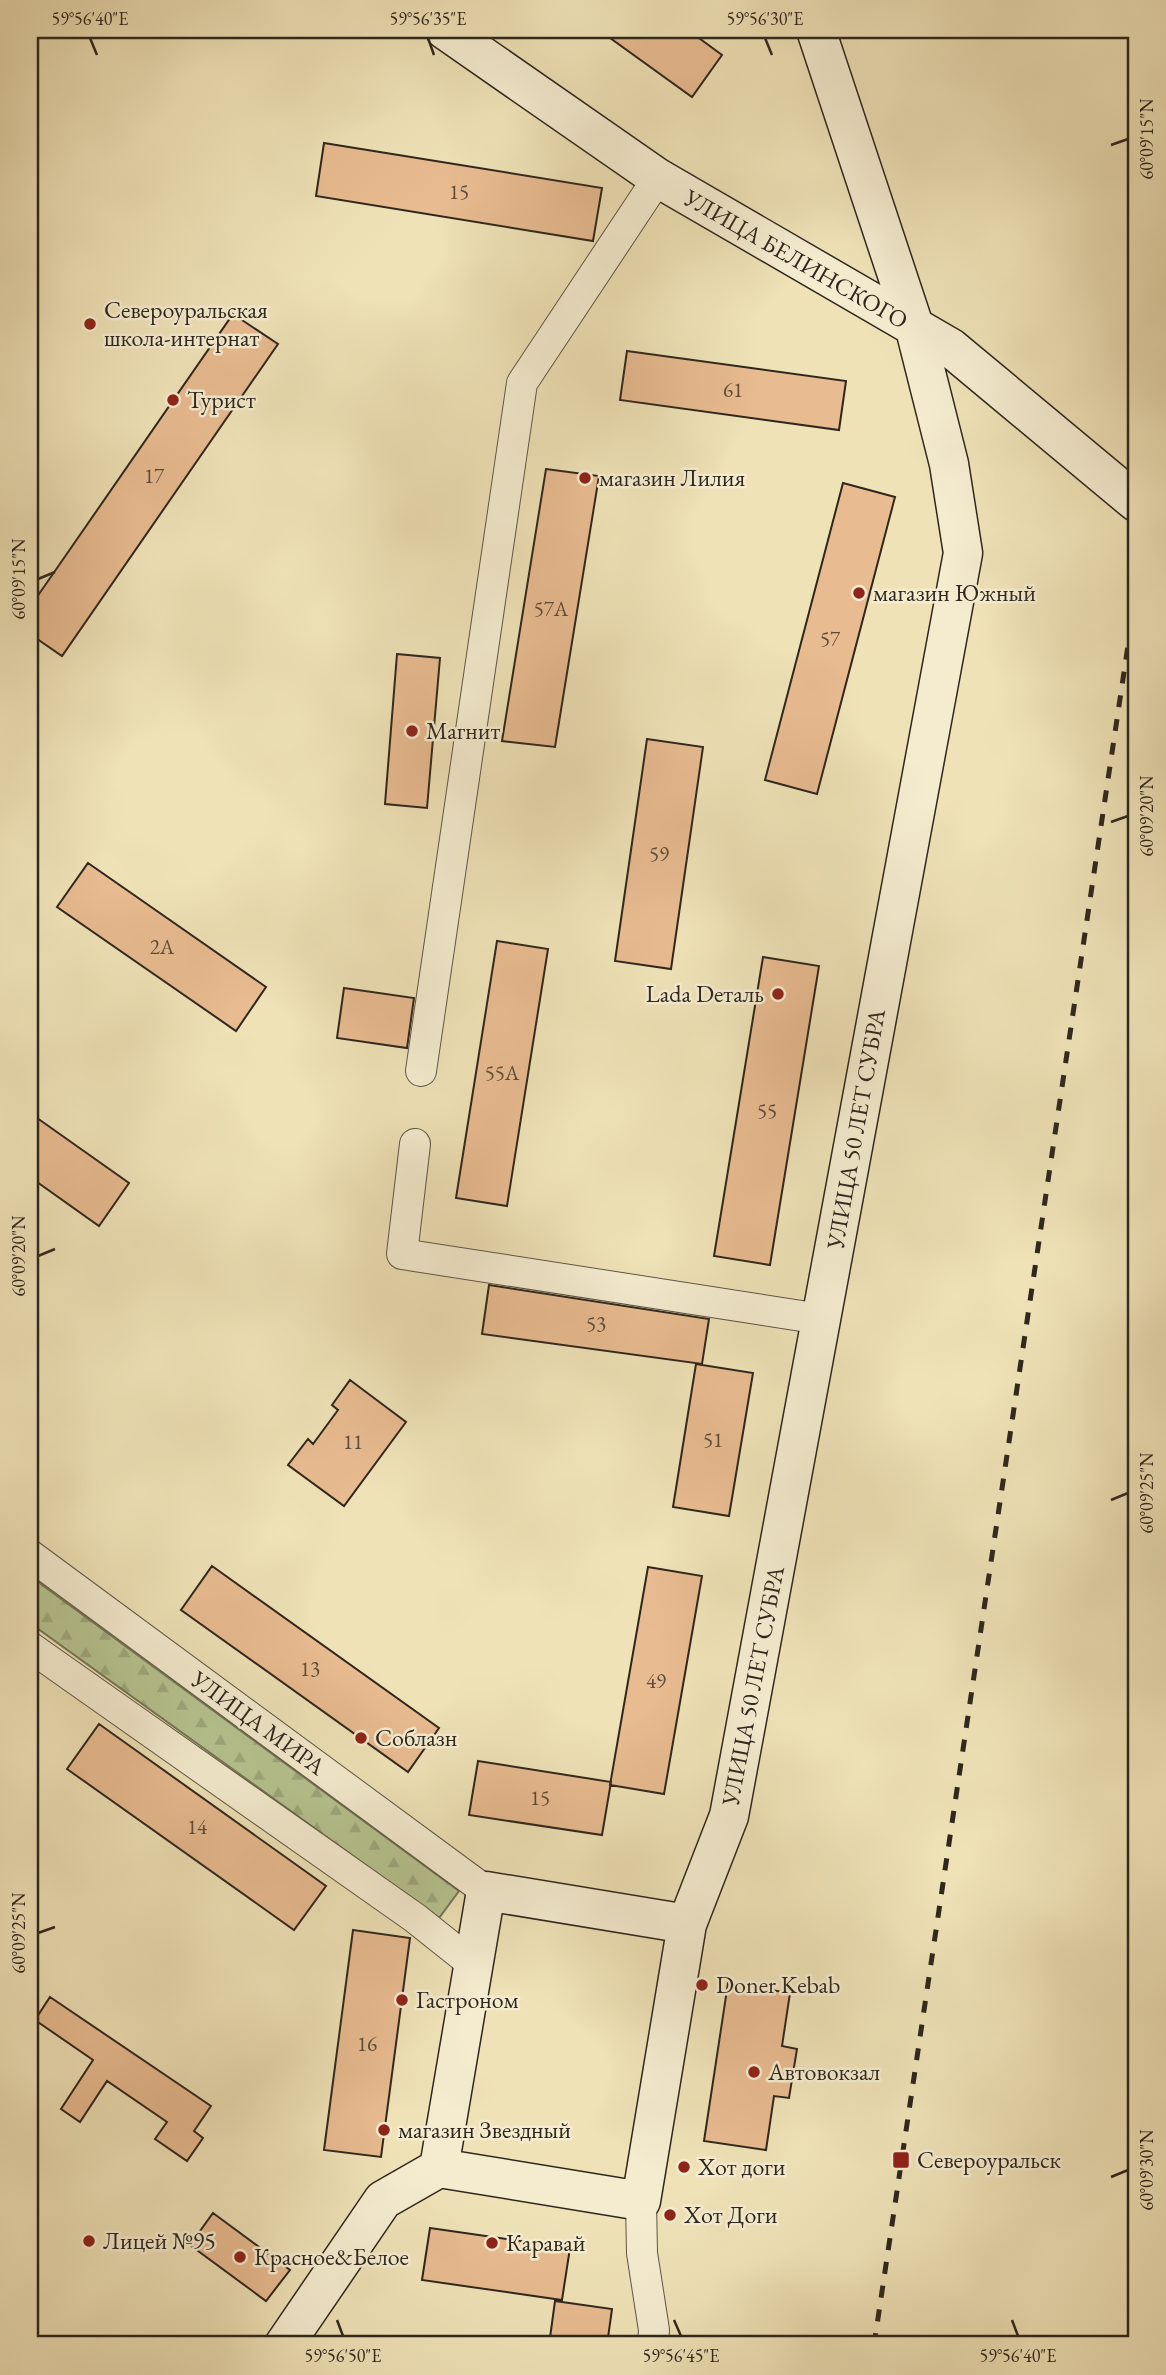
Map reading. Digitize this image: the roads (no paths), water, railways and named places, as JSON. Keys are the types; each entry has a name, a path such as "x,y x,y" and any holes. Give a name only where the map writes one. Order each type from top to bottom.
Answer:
{"street":[{"name":"УЛИЦА БЕЛИНСКОГО","path":"445,30 658,178 951,348 1136,502"},
{"name":"УЛИЦА 50 ЛЕТ СУБРА","path":"641,2201 687,1924 729,1816 963,554 949,464 915,329 816,30"},
{"path":"421,1071 522,383 658,178"},
{"path":"415,1144 402,1254 821,1319"},
{"name":"УЛИЦА МИРА","path":"30,1555 486,1891"},
{"path":"30,1647 415,1918 474,1965"},
{"path":"439,2168 486,1891 687,1924"},
{"path":"284,2345 383,2200 439,2168 641,2201 642,2253 654,2330 653,2345"}],"railway":[{"path":"874,2345 1136,592"}],"place":[{"name":"Североуральская школа-интернат","path":"90,324"},
{"name":"Турист","path":"173,400"},
{"name":"магазин Лилия","path":"585,478"},
{"name":"магазин Южный","path":"859,593"},
{"name":"Магнит","path":"412,731"},
{"name":"Lada Dеталь","path":"778,994"},
{"name":"Соблазн","path":"361,1738"},
{"name":"Doner Kebab","path":"702,1985"},
{"name":"Гастроном","path":"402,2000"},
{"name":"Автовокзал","path":"754,2072"},
{"name":"магазин Звездный","path":"384,2130"},
{"name":"Североуральск","path":"901,2160"},
{"name":"Хот доги","path":"684,2167"},
{"name":"Хот Доги","path":"670,2215"},
{"name":"Лицей №95","path":"89,2241"},
{"name":"Каравай","path":"492,2243"},
{"name":"Красное&Белое","path":"240,2257"}]}
